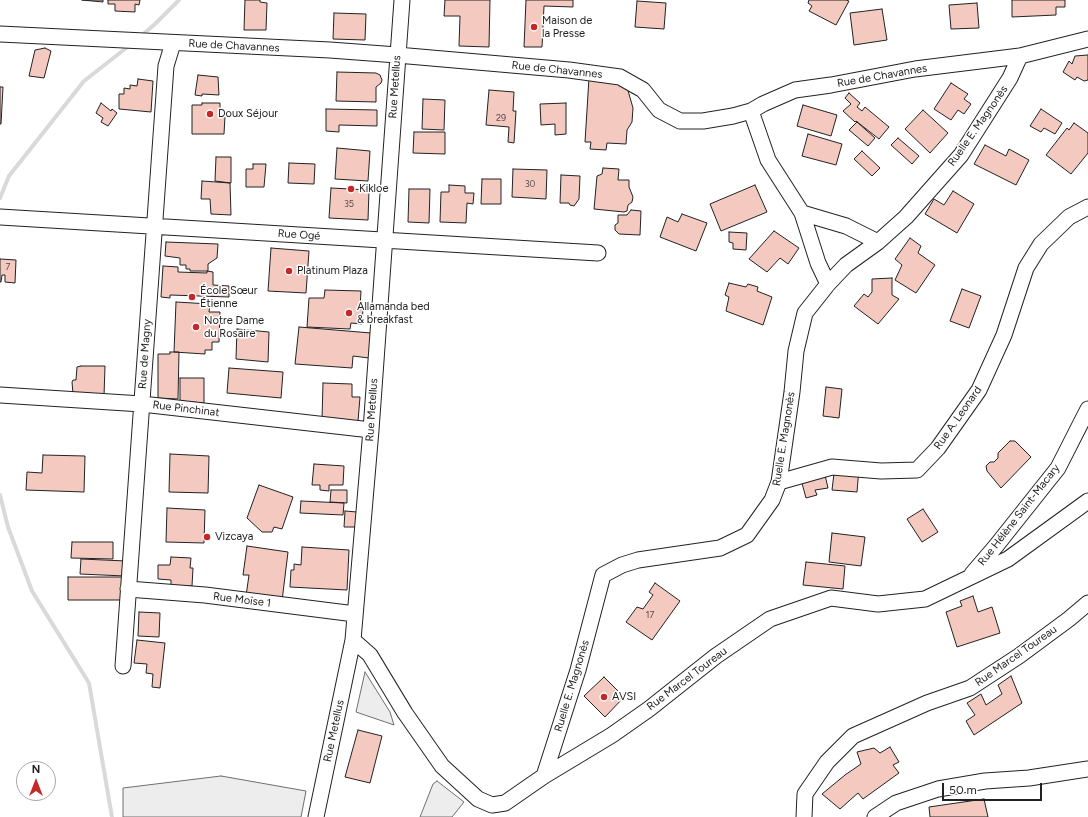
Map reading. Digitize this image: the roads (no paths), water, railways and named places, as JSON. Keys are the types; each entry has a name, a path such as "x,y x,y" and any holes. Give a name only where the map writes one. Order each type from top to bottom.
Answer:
{"street":[{"name":"Rue Metellus","path":"316,817 353,640 356,614 371,430 402,0"},
{"name":"Rue de Chavannes","path":"0,34 397,55 569,70 620,77 643,90 659,110 680,121 703,121 733,116 751,111 795,90 831,85 915,69 1020,56 1088,39"},
{"name":"Rue de Magny","path":"123,666 166,66 173,43"},
{"name":"Ruelle E. Magnonès","path":"544,776 578,670 603,575 622,565 638,560 720,548 747,534 772,500 779,482 792,392 796,351 805,313 828,284 846,265 878,242 906,217 961,154 1010,78 1020,56"},
{"path":"751,111 768,160 802,213 818,263 828,284"},
{"name":"Rue A. Leonard","path":"779,482 832,467 881,471 916,470 938,448 979,390 1004,335 1026,268 1041,244 1069,217 1088,207"},
{"path":"802,213 846,226 878,242"},
{"name":"Rue Ogé","path":"5,217 598,253"},
{"name":"Rue Pinchinat","path":"5,396 142,404 371,430"},
{"name":"Rue Hélène Saint-Macary","path":"969,578 1058,468 1088,409"},
{"name":"Rue Marcel Toureau","path":"353,640 370,655 405,713 442,766 478,799 492,805 505,803 544,776 612,735 649,709 716,656 770,619 831,598 878,604 925,599 1008,560 1088,501"},
{"name":"Rue Moïse 1","path":"128,589 205,595 356,614"},
{"name":"Rue Marcel Toureau","path":"804,817 805,794 827,762 853,736 927,703 970,688 1019,656 1088,603"},
{"path":"875,817 896,803 938,789 985,781 1029,778 1088,769"}],"waterway":[{"path":"140,37 179,0"},
{"path":"0,198 9,176 84,81 130,45"},
{"path":"0,495 8,527 32,591 89,683 112,817"}],"place":[{"name":"Maison de la Presse","path":"534,27"},
{"name":"Doux Séjour","path":"210,114"},
{"name":"Kikloe","path":"351,189"},
{"name":"Platinum Plaza","path":"289,271"},
{"name":"École Sœur Étienne","path":"192,297"},
{"name":"Allamanda bed & breakfast","path":"349,313"},
{"name":"Notre Dame du Rosaire","path":"196,327"},
{"name":"Vizcaya","path":"207,537"},
{"name":"AVSI","path":"604,697"}]}
